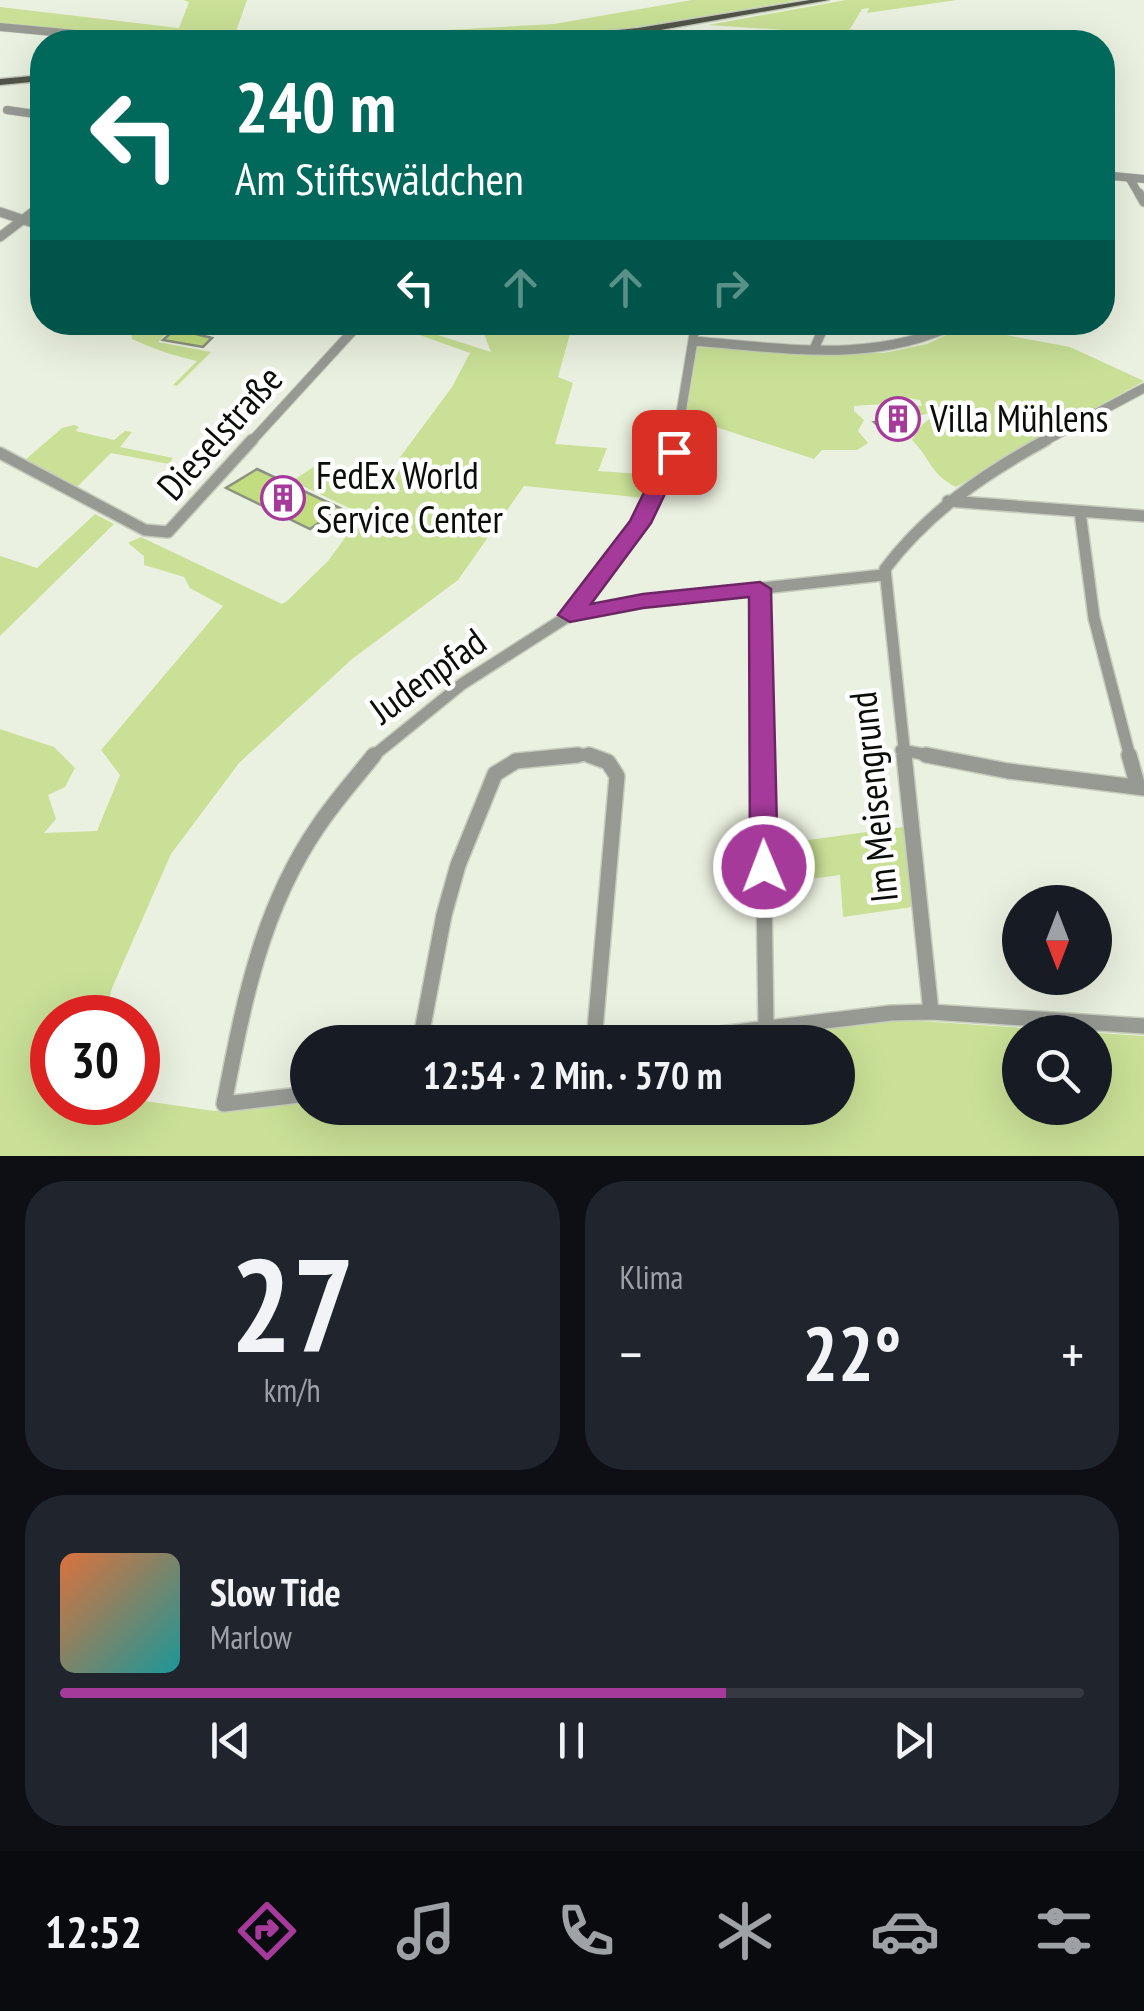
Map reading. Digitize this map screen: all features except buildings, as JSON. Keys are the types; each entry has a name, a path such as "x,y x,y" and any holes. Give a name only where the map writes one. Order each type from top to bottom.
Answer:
{"main road":[{"path":"644,30 825,0"},
{"path":"0,82 30,79"}],"street":[{"path":"0,27 32,30"},
{"path":"6,110 30,113"},
{"path":"1115,176 1144,179"},
{"path":"1130,178 1144,202"},
{"path":"0,212 30,222"},
{"path":"0,236 30,214"},
{"name":"Dieselstraße","path":"0,453 160,534 180,522 349,335"},
{"name":"Judenpfad","path":"290,1096 224,1104 254,963 286,879 317,827 378,750 462,684 570,615 640,523 666,473 678,434 694,335"},
{"path":"814,349 820,335"},
{"path":"693,341 814,349 888,348 936,335"},
{"path":"570,615 643,601 883,575 912,535 948,502 1144,388"},
{"path":"948,502 1144,516"},
{"path":"902,750 1008,771 1141,787 1096,640 1083,563 1080,512"},
{"name":"Im Meisengrund","path":"883,575 931,1012"},
{"path":"760,589 766,1025"},
{"path":"424,1025 458,865 494,774 516,761 587,754 608,762 617,776 595,1025"},
{"path":"778,1025 931,1012 1144,1026"}],"green space":[{"path":"183,0 247,0 236,30 52,30 0,25 0,7 179,28 189,2"},
{"path":"692,0 799,0 624,30 446,30 554,24"},
{"path":"846,0 957,0 867,13 869,8 862,9 849,30 708,25"},
{"path":"132,335 165,335 158,342 211,352 177,386 173,385 197,361 132,339"},
{"path":"420,335 438,335 491,352 485,335 570,335 558,377 573,383 555,444 607,448 598,471 657,475 645,498 524,486 458,580 352,659 239,763 171,854 110,995 30,995 30,1125 160,1125 160,1103 214,1111 290,1101 290,1125 855,1125 855,1025 825,1025 875,1018 1002,1027 1002,1125 1112,1125 1112,1034 1144,1036 1144,1156 0,1156 0,729 54,747 75,768 65,787 48,795 56,819 44,833 97,831 120,775 101,750 223,606 190,588 184,577 144,565 144,556 128,543 141,537 282,604 329,560 362,514 292,481 323,461 375,484 387,483 404,461 398,460 452,387 470,353"},
{"path":"946,335 1006,335 1070,347 1144,381 956,487 935,471 912,440 937,412 910,417 908,405 922,406 920,400 902,397 898,403 854,406 864,420 858,431 868,443 857,450 822,450 814,459 685,417 696,347 884,353 927,344"},
{"path":"79,427 76,431 114,440 125,431 132,432 120,447 173,458 169,464 111,453 77,487 25,460 62,428"},
{"path":"95,514 114,524 0,636 0,556 37,568"},
{"path":"903,827 912,907 843,917 840,875 772,884 772,845"}],"place":[{"name":"Villa Mühlens","path":"898,419"},
{"name":"FedEx World Service Center","path":"283,498"}],"route":[{"path":"674,452 640,523 570,615 643,601 760,589 764,867"}]}
